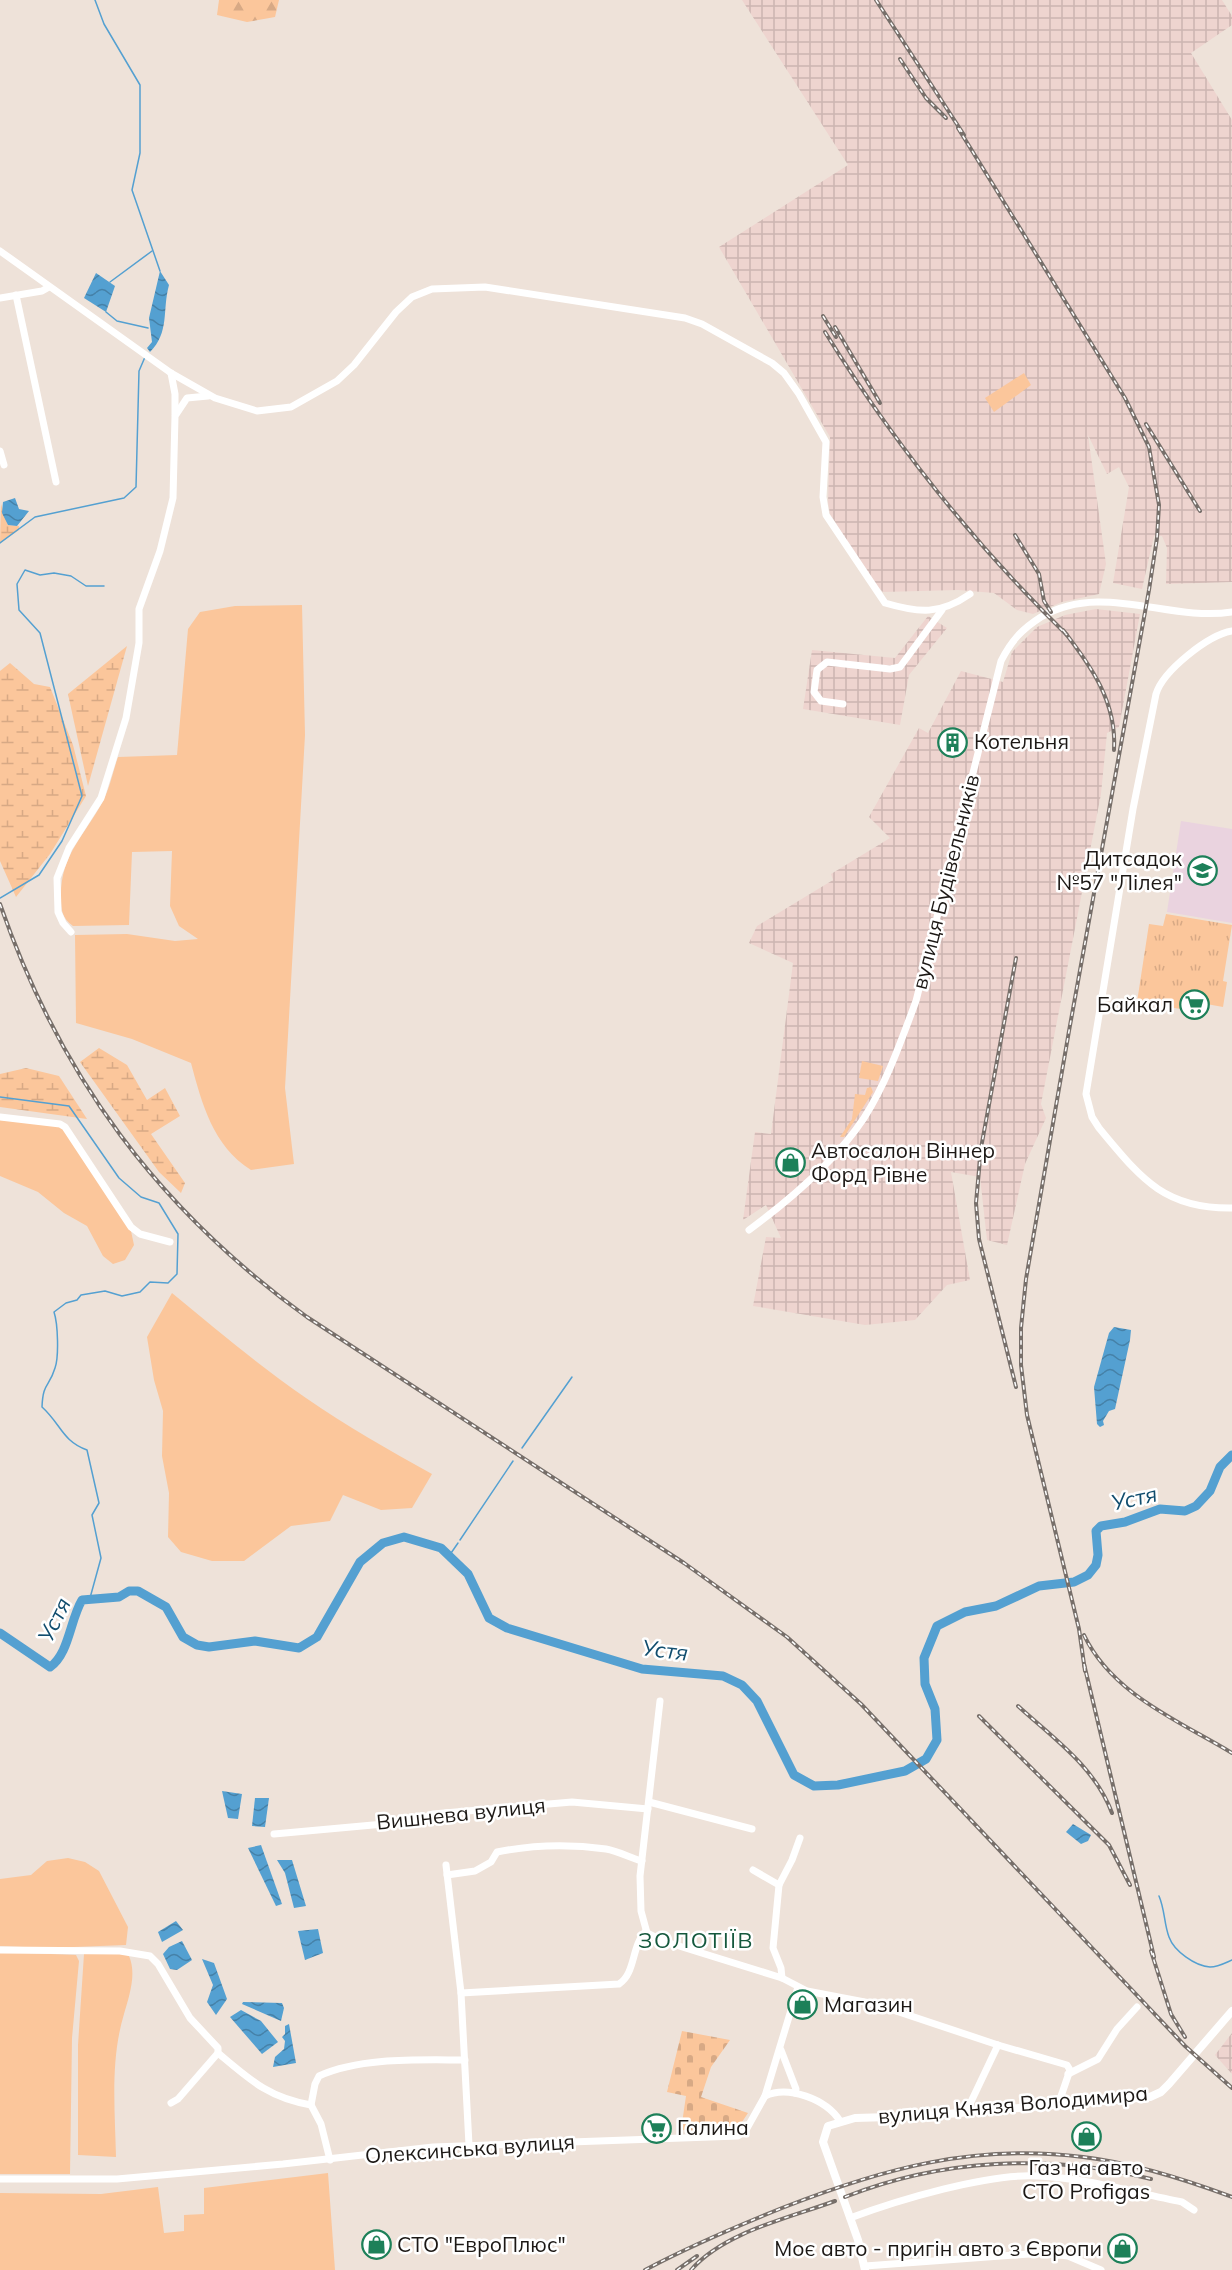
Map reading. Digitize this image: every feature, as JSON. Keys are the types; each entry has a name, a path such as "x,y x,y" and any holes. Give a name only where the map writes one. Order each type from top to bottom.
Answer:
{"main road":[{"name":"вулиця Князя Володимира","path":"840,2121 855,2118 969,2112 1150,2097 1161,2092 1209,2040 1232,2011"},
{"path":"840,2121 828,2126 823,2142 865,2268"}],"street":[{"path":"0,251 171,373 211,396 257,411 291,407 337,381 354,365 396,312 412,297 432,289 484,287 685,318 736,342 784,373 826,442 824,505 835,530 885,603 901,608 942,610"},
{"path":"0,298 42,291 49,287"},
{"path":"16,295 56,482"},
{"path":"71,932 63,924 58,912 57,878 69,848 101,798 126,718 139,643 139,609 160,551 173,498 175,394 171,373"},
{"path":"174,416 187,398 211,396"},
{"path":"0,451 4,465"},
{"path":"843,704 821,701 814,692 817,670 827,662 890,669 900,667 942,610 970,594"},
{"name":"вулиця Будівельників","path":"749,1230 804,1186 857,1126 897,1055 916,1000 1001,661 1018,634 1050,612 1092,600 1202,613 1232,612"},
{"path":"1232,631 1215,638 1168,673 1159,684 1121,880 1086,1094 1099,1128 1160,1191 1186,1204 1232,1208"},
{"path":"0,1117 60,1124 65,1127 131,1227 140,1234 170,1242"},
{"path":"660,1701 642,1862 641,1911 646,1931 663,1941 782,1978 798,1987 875,2004 998,2045 1067,2065 1068,2074 1058,2105"},
{"name":"Вишнева вулиця","path":"273,1834 417,1821 433,1814 572,1802 649,1805 752,1829"},
{"path":"782,1978 781,1968 773,1948 779,1885 800,1838"},
{"path":"447,1875 476,1870 491,1862 497,1852 517,1848 572,1846 607,1849 642,1862"},
{"path":"446,1865 461,1993 469,2145"},
{"path":"753,1870 779,1885"},
{"path":"461,1993 619,1984 626,1980 637,1944 646,1931"},
{"path":"0,1950 120,1951 150,1956 158,1964 190,2018 218,2048 218,2053 264,2091 293,2102 311,2105"},
{"name":"Олексинська вулиця","path":"0,2179 117,2179 469,2145 738,2136 746,2130 765,2096 798,1987"},
{"path":"1068,2074 1098,2059 1117,2029 1137,2007"},
{"path":"969,2112 973,2096 998,2045"},
{"path":"780,2050 796,2089 795,2093"},
{"path":"171,2103 178,2099 218,2053"},
{"path":"330,2160 321,2124 311,2105 319,2076 330,2072 401,2060 465,2060"},
{"path":"765,2096 779,2091 795,2093 825,2106 840,2121"},
{"path":"848,2215 954,2188 1012,2176 1036,2175 1058,2177 1182,2202 1194,2210"},
{"path":"865,2268 1043,2253 1068,2256 1101,2270"}],"shaded area":[{"path":"742,0 1222,0 1232,16 1232,25 1191,53 1232,120 1232,582 1166,584 1167,548 1162,536 1154,536 1142,589 1113,583 1129,487 1119,467 1107,474 1088,435 1106,564 1099,594 1062,602 1033,614 1017,610 994,593 958,590 883,592 873,582 830,514 828,502 830,437 719,247 848,165"},
{"path":"1096,609 1140,614 1119,727 1107,733 1101,794 1041,1104 1046,1118 1025,1164 1007,1245 987,1240 980,1177 951,1172 970,1280 947,1285 915,1320 865,1325 753,1306 766,1237 781,1238 766,1205 743,1220 755,1132 771,1134 793,963 749,943 757,926 833,880 831,874 890,838 869,817 919,728 928,733 961,671 1003,682 1012,652 1037,627 1065,615"},
{"path":"928,616 947,628 909,675 900,725 803,709 812,650 895,658"},
{"name":"Дитсадок №57 \"Лілея\"","path":"1181,821 1232,829 1232,923 1167,912"},
{"path":"1232,2033 1232,2074 1215,2055"}],"green space":[{"path":"219,0 279,0 275,17 247,22 217,15"},
{"path":"1024,373 1031,385 994,412 985,398"},
{"path":"1,504 8,525 19,526 19,530 0,543"},
{"path":"302,605 305,735 285,1088 294,1164 251,1170 227,1149 218,1136 205,1109 191,1063 132,1039 76,1023 75,935 127,934 175,941 198,939 179,926 170,906 172,851 132,852 129,925 73,926 66,920 62,910 62,883 64,870 74,847 96,814 110,785 118,757 177,755 188,629 200,612 235,606"},
{"path":"127,646 88,786 68,694"},
{"path":"10,663 34,684 50,687 73,745 86,796 50,854 16,897 0,861 0,671"},
{"path":"1166,914 1232,925 1223,981 1227,982 1223,1007 1201,1003 1202,995 1190,993 1187,1010 1137,1002 1149,924 1163,926"},
{"path":"99,1048 127,1065 147,1100 165,1088 180,1116 151,1134 185,1183 181,1193 159,1172 80,1062"},
{"path":"862,1061 883,1066 878,1081 859,1078"},
{"path":"26,1068 59,1076 87,1119 0,1107 0,1074"},
{"path":"871,1087 873,1092 844,1137 840,1137 852,1119 855,1094 865,1095 867,1088"},
{"path":"0,1120 59,1126 64,1129 131,1231 134,1245 125,1260 113,1264 103,1256 87,1226 64,1213 38,1192 0,1176"},
{"path":"172,1293 306,1398 352,1428 432,1474 412,1508 381,1510 343,1495 330,1521 291,1526 244,1561 212,1561 181,1552 168,1537 169,1493 162,1456 163,1411 154,1380 147,1337"},
{"path":"68,1858 85,1862 99,1871 128,1927 126,1945 48,1948 0,1946 0,1879 31,1875 47,1861"},
{"path":"0,1952 76,1955 79,1961 72,2038 70,2174 0,2174"},
{"path":"123,1953 129,1956 132,1978 120,2031 115,2067 116,2157 78,2155 78,2045 84,1954"},
{"path":"682,2031 730,2040 711,2067 701,2097 748,2113 738,2128 719,2131 681,2130 686,2096 667,2092"},
{"path":"328,2173 335,2270 0,2270 0,2193 101,2194 158,2187 164,2233 184,2231 184,2215 204,2214 204,2188"}],"water":[{"path":"160,271 169,285 163,329 150,352 147,348 152,342 149,318"},
{"path":"96,273 115,286 106,312 84,298"},
{"path":"15,498 19,509 29,511 17,526 8,525 2,513 3,502"},
{"path":"1114,1327 1131,1330 1130,1340 1115,1409 1109,1411 1103,1421 1104,1425 1100,1427 1097,1424 1094,1387 1109,1333"},
{"path":"222,1791 242,1794 238,1819 228,1818"},
{"path":"255,1798 269,1798 265,1827 252,1826"},
{"path":"1073,1824 1091,1835 1088,1841 1081,1844 1066,1832"},
{"path":"261,1845 282,1904 276,1906 248,1848"},
{"path":"277,1860 292,1860 306,1906 294,1908 285,1873"},
{"path":"176,1921 183,1930 162,1942 158,1932"},
{"path":"318,1929 323,1953 305,1960 298,1931"},
{"path":"182,1941 192,1960 177,1970 170,1969 163,1954 169,1947"},
{"path":"202,1959 214,1963 227,1999 216,2015 207,2002 213,1985"},
{"path":"243,2002 282,2003 284,2008 281,2021 242,2004"},
{"path":"241,2010 261,2021 278,2042 262,2054 230,2017"},
{"path":"289,2024 296,2063 273,2067 275,2057 284,2049 285,2041 282,2037 285,2034 285,2026"}],"waterway":[{"path":"95,0 104,24 140,85 140,153 132,190 160,271"},
{"path":"110,282 152,251"},
{"path":"106,312 117,321 148,328"},
{"path":"0,543 35,517 124,498 136,487 139,371 145,357"},
{"path":"0,898 39,875 62,841 82,796 40,633 19,610 17,584 25,570 40,575 54,573 71,576 86,586 104,586"},
{"path":"0,1097 69,1106 119,1178 141,1197 159,1203 178,1234 177,1274 168,1283 150,1282 140,1292 122,1296 105,1291 81,1295 77,1300 66,1303 54,1312 58,1340 57,1356 53,1374 45,1389 42,1407 72,1442 87,1450 99,1503 92,1515 101,1558 90,1598"},
{"path":"522,1448 572,1377"},
{"name":"Устя","path":"0,1633 50,1667 61,1654 82,1600 119,1597 129,1591 138,1591 166,1607 183,1637 197,1645 209,1647 255,1641 299,1648 317,1637 360,1562 383,1543 404,1537 441,1548 468,1574 489,1618 507,1628 642,1669 723,1676 742,1685 757,1701 794,1775 814,1786 838,1785 905,1771 926,1759 937,1740 935,1709 925,1684 924,1658 937,1626 965,1612 996,1606 1039,1586 1074,1582 1088,1575 1096,1565 1098,1555 1096,1531 1101,1526 1125,1522 1160,1509 1185,1511 1196,1506 1210,1491 1220,1467 1232,1455"},
{"path":"460,1540 513,1461"},
{"path":"449,1556 458,1543"},
{"path":"1159,1896 1169,1937 1180,1952 1192,1961 1210,1967 1232,1960"}],"railway":[{"path":"876,0 964,135"},
{"path":"900,59 926,98 946,118"},
{"path":"958,128 1125,398 1149,447 1159,505 1157,538 1149,590 1069,1031 1026,1279 1021,1328 1021,1365 1027,1415 1079,1629 1085,1671"},
{"path":"823,316 836,337"},
{"path":"835,327 880,403"},
{"path":"825,332 879,413 937,491 1000,565 1067,635"},
{"path":"1146,424 1200,511"},
{"path":"1015,535 1039,574 1044,601 1051,612"},
{"path":"1063,630 1092,671 1107,700 1114,733 1114,750"},
{"path":"0,904 24,967 52,1026 84,1082 120,1135 161,1185 205,1232 254,1276 307,1317 684,1563 787,1637 861,1704 1185,2046 1232,2088"},
{"path":"1016,958 981,1148 976,1203 979,1239 1016,1387"},
{"path":"1084,1635 1096,1656 1129,1690 1169,1717 1232,1753"},
{"path":"1084,1664 1154,1957"},
{"path":"1018,1706 1084,1767 1105,1797 1112,1813"},
{"path":"979,1716 1109,1845 1130,1885"},
{"path":"1151,1951 1171,2014 1185,2037"},
{"path":"645,2270 730,2230 819,2194 892,2171 966,2157 1004,2154 1083,2157 1159,2172 1232,2197"},
{"path":"845,2197 919,2174 996,2164 1035,2163 1074,2166 1151,2179"},
{"path":"691,2270 705,2257 739,2236 835,2201"},
{"path":"677,2270 697,2256"}],"place":[{"name":"Котельня","path":"953,742"},
{"name":"Дитсадок №57 \"Лілея\"","path":"1203,871"},
{"name":"Байкал","path":"1194,1005"},
{"name":"Автосалон Віннер Форд Рівне","path":"790,1163"},
{"name":"Магазин","path":"803,2005"},
{"name":"Галина","path":"656,2128"},
{"name":"Газ на авто СТО Profigas","path":"1086,2137"},
{"name":"СТО \"ЕвроПлюс\"","path":"376,2245"},
{"name":"Моє авто - пригін авто з Європи","path":"1123,2249"}],"district":[{"name":"ЗОЛОТІЇВ","path":"696,1940"}]}
